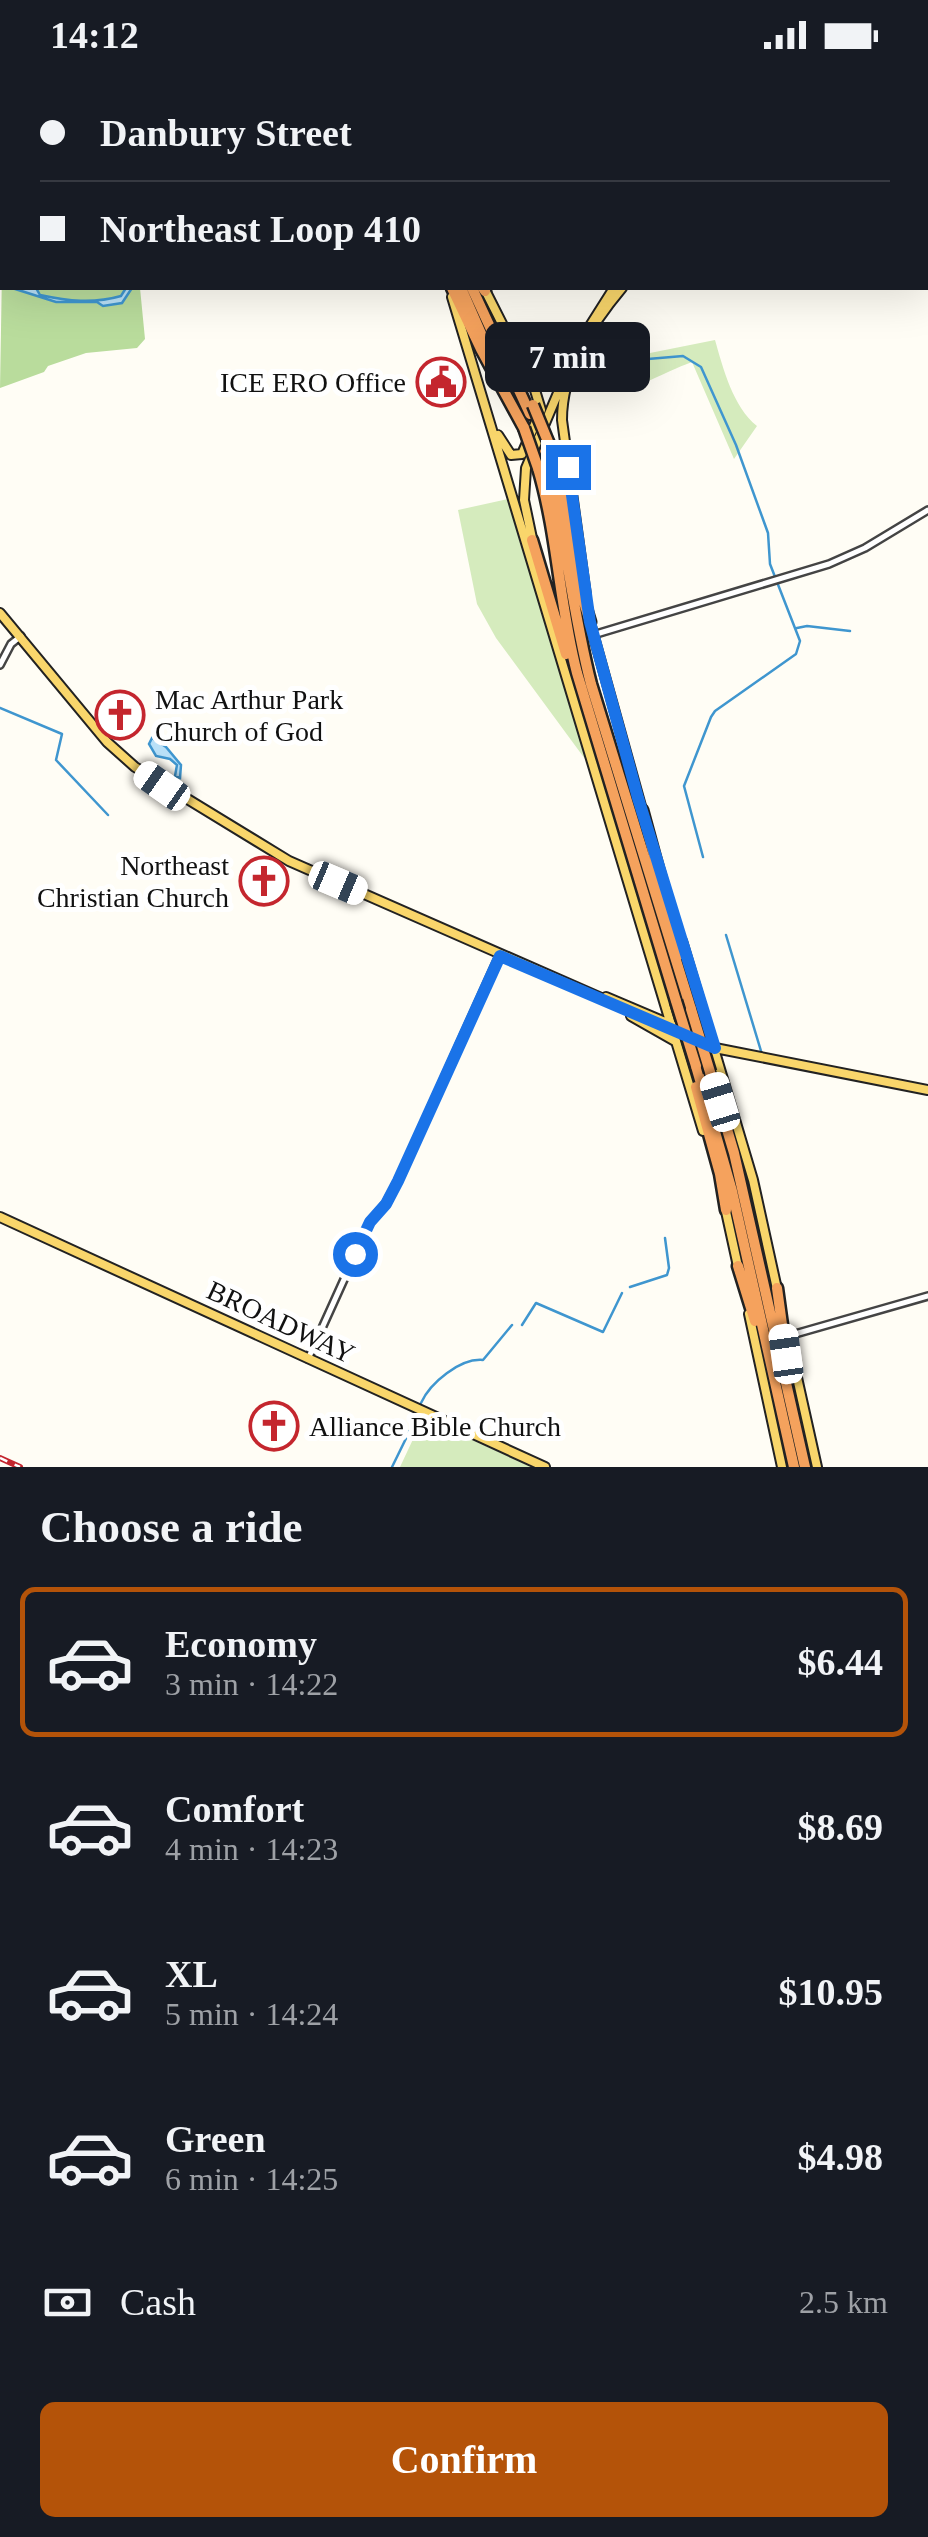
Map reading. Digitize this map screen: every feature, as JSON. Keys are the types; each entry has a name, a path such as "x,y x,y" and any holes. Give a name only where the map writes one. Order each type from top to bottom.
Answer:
{"highway":[{"path":"452,290 524,428"},
{"path":"462,290 538,468 570,644 670,1005 694,1066 732,1191 794,1467"},
{"path":"473,290 531,409 567,504 579,586 590,622"},
{"path":"547,448 590,684 691,1009 715,1068 806,1467"},
{"path":"532,540 596,742"},
{"path":"642,810 691,1009"},
{"path":"694,1066 726,1210"},
{"path":"738,1266 778,1399"},
{"path":"777,1288 786,1354 784,1377"}],"main road":[{"path":"452,290 549,621 670,1005 677,1020 698,1027 706,1019"},
{"path":"484,403 504,449 510,455 522,454 541,410 534,387 485,290"},
{"path":"613,290 578,334 562,372 564,433 593,635 714,1045 715,1068"},
{"path":"549,621 532,540 524,483 526,468 562,382 621,290"},
{"path":"514,348 562,382"},
{"path":"534,387 537,380 545,377 562,382"},
{"path":"541,432 554,422 564,433"},
{"path":"0,613 107,742 150,778 289,861 714,1045 748,1053"},
{"path":"441,928 626,1012 677,1028"},
{"path":"652,1016 670,1005"},
{"path":"626,1012 642,1026 672,1038 681,1056 726,1210 782,1467"},
{"path":"677,1028 677,1045"},
{"path":"714,1045 928,1090"},
{"path":"681,1056 686,1046 710,1055 753,1180 818,1467"},
{"path":"715,1068 732,1052"},
{"name":"BROADWAY","path":"0,1217 545,1467"}],"street":[{"path":"593,635 854,554 928,510"},
{"path":"0,666 12,626"},
{"path":"6,650 22,636"},
{"path":"308,1359 370,1222 386,1204 398,1181 500,956"},
{"path":"788,1336 928,1296"}],"green space":[{"path":"2,290 140,290 145,339 137,348 86,353 0,388"},
{"path":"715,340 735,398 757,426 734,459 692,362 634,385 593,380 590,370 580,365 584,356 645,354"},
{"path":"508,499 585,759 496,638 477,604 458,510"},
{"path":"423,1418 532,1467 400,1467"}],"water":[{"path":"18,290 90,301 121,296 125,290 131,290 122,303 103,306 97,302 56,302"},
{"path":"152,738 181,765 180,778 175,776 177,765 156,756 149,744"}],"waterway":[{"path":"547,337 551,346"},
{"path":"578,365 683,356 701,367 736,445 768,533 770,564 800,641 796,654 711,717 684,786 703,857"},
{"path":"797,628 850,631"},
{"path":"0,708 62,734 56,760 108,815"},
{"path":"726,935 761,1051"},
{"path":"630,1287 667,1275 665,1238"},
{"path":"522,1325 536,1303 603,1332 622,1293"},
{"path":"421,1403 447,1373 465,1363 483,1360 512,1325"},
{"path":"392,1467 417,1416"}],"railway":[{"path":"0,1458 20,1467"}],"place":[{"name":"ICE ERO Office","path":"441,382"},
{"name":"Mac Arthur Park Church of God","path":"120,715"},
{"name":"Northeast Christian Church","path":"264,881"},
{"name":"Alliance Bible Church","path":"274,1426"}],"route":[{"path":"355,1254 370,1222 386,1204 398,1181 500,956 715,1048 638,798 590,622 568,467"}]}
